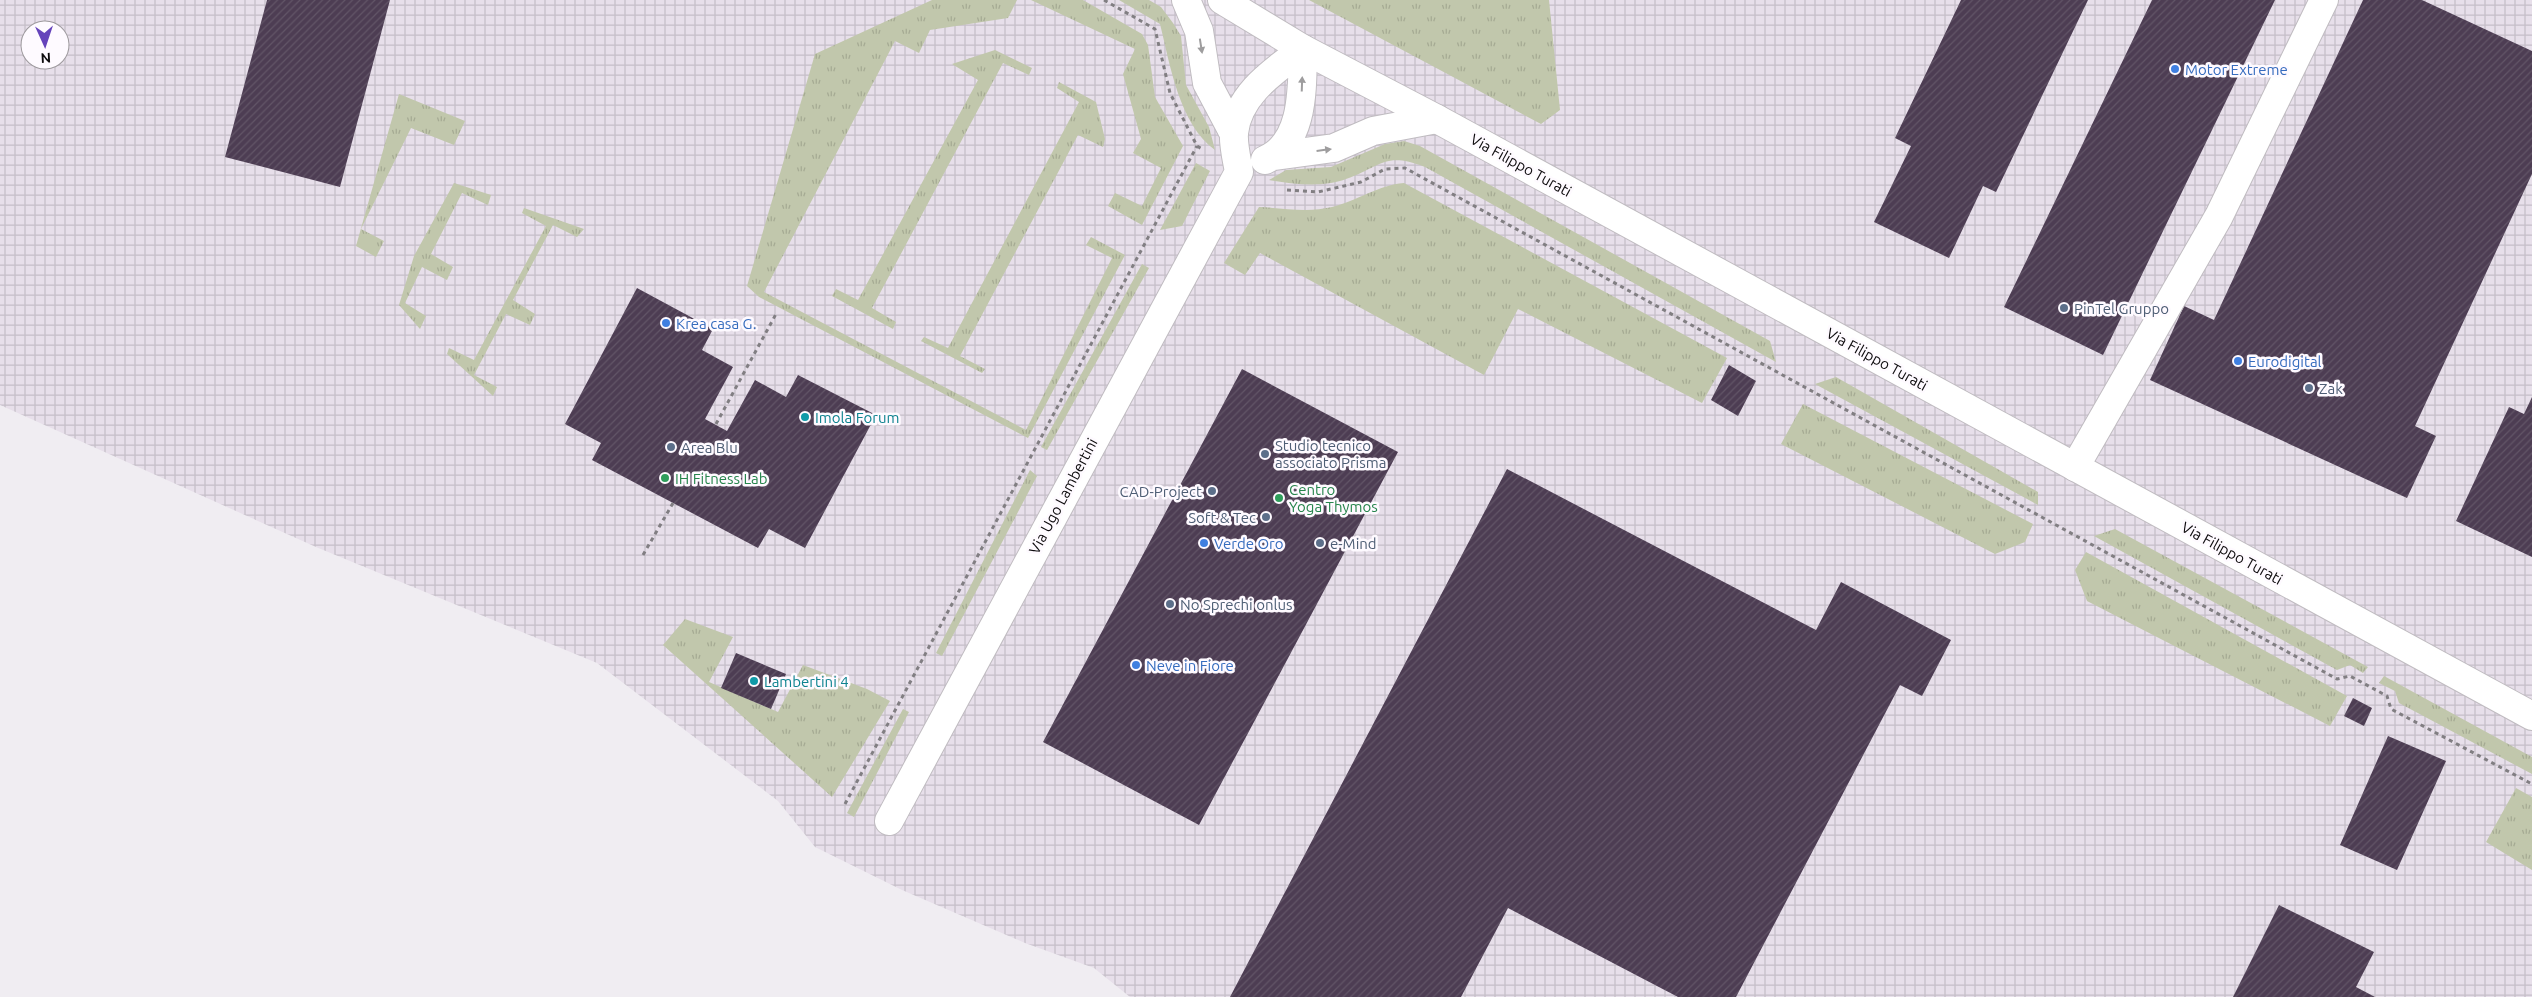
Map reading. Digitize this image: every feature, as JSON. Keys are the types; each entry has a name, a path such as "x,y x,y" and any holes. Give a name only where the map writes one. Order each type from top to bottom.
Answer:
{"main road":[{"path":"1186,0 1199,31 1208,83 1234,134 1238,172 1275,156 1334,148 1373,131 1437,119"},
{"name":"Via Filippo Turati","path":"1222,0 1303,49 1437,119 2532,716"},
{"path":"2075,467 2219,216 2324,0"},
{"path":"1234,134 1244,101 1271,73 1303,49"},
{"path":"1275,156 1295,127 1301,98 1303,49"},
{"name":"Via Ugo Lambertini","path":"890,821 1238,172"}],"path":[{"path":"1104,0 1156,29 1170,94 1197,146 1238,172 1278,190 1318,192 1362,182 1385,169 1406,168 2337,679 2350,676 2387,696 2391,709 2532,784"},
{"path":"845,804 1197,146"},
{"path":"716,424 776,314"},
{"path":"643,555 673,503"}],"shaded area":[{"path":"0,0 2532,0 2532,997 1130,997 1094,968 1025,943 902,890 815,847 778,801 597,663 316,547 0,405"}],"green space":[{"path":"932,0 1017,0 1008,18 930,30 919,53 895,41 764,292 1026,430 1112,258 1086,245 1091,237 1125,255 1028,438 759,297 747,286 815,54"},
{"path":"1031,0 1083,0 1142,34 1148,45 1155,97 1183,146 1142,225 1108,206 1115,193 1142,206 1161,168 1133,153 1141,139 1123,74 1135,49"},
{"path":"1119,0 1149,0 1161,7 1173,23 1181,36 1186,85 1209,127 1215,150 1203,139 1184,109 1172,75 1160,24"},
{"path":"1309,0 1549,0 1560,110 1541,124"},
{"path":"995,50 1032,68 1029,75 1003,63 872,308 896,322 893,329 832,296 836,289 858,300 978,80 952,64"},
{"path":"1059,82 1096,102 1105,139 1103,147 1078,135 960,356 985,369 982,373 921,341 924,337 948,348 1079,102 1057,88"},
{"path":"399,94 465,121 454,145 411,128 361,229 384,241 376,257 356,246"},
{"path":"1404,141 1420,146 1770,341 1776,362 1425,167 1400,160 1383,162 1346,179 1327,184 1298,184 1269,180 1286,170 1331,167 1385,144"},
{"path":"1196,163 1210,171 1182,226 1160,230"},
{"path":"454,183 491,195 488,205 462,193 431,254 453,267 447,280 422,267 405,303 426,316 420,329 399,305 414,256"},
{"path":"1404,183 1727,358 1702,403 1518,309 1484,375 1260,253 1245,275 1224,263 1259,207 1305,210 1323,209 1394,184"},
{"path":"524,208 584,229 577,237 553,225 513,300 535,314 530,325 506,314 474,375 497,387 493,396 447,354 449,348 474,360 546,226 522,213"},
{"path":"1142,264 1149,268 1047,450 1041,447"},
{"path":"1836,377 2038,492 2038,505 1815,384"},
{"path":"1803,404 2033,524 2025,542 1995,554 1781,444"},
{"path":"1030,470 1037,476 942,656 936,653"},
{"path":"2115,529 2368,667 2363,673 2350,665 2337,670 2094,536"},
{"path":"2086,552 2347,696 2330,726 2087,601 2075,570"},
{"path":"685,619 733,637 709,682 778,712 803,665 867,689 890,701 832,797 663,645"},
{"path":"2384,676 2532,757 2532,774 2399,703 2395,691 2379,683"},
{"path":"903,709 909,712 854,817 847,813"},
{"path":"2516,788 2532,797 2532,870 2486,842"}],"building":[{"path":"267,0 390,0 340,187 225,157"},
{"path":"1961,0 2088,0 1996,192 1983,186 1949,258 1874,222 1911,146 1895,138"},
{"path":"2152,0 2275,0 2103,355 2004,307"},
{"path":"2363,0 2422,0 2532,51 2532,174 2415,426 2436,436 2407,498 2150,380 2184,306 2214,320"},
{"name":"Imola Forum","path":"637,288 713,329 702,350 733,367 705,419 727,431 755,380 786,397 798,375 876,415 805,548 769,529 758,548 592,460 601,443 565,424"},
{"path":"1729,365 1756,381 1738,416 1711,400"},
{"path":"1242,369 1398,452 1199,825 1043,742"},
{"path":"2532,397 2532,557 2456,521 2509,407 2524,414"},
{"path":"1507,469 1816,630 1841,582 1951,640 1922,696 1900,685 1736,997 1678,997 1508,908 1461,997 1230,997"},
{"name":"Lambertini 4","path":"736,653 786,674 771,709 721,688"},
{"path":"2353,698 2372,708 2364,726 2344,716"},
{"path":"2388,736 2446,761 2397,870 2340,845"},
{"path":"2279,905 2374,952 2356,987 2375,997 2233,997"}],"place":[{"name":"Motor Extreme","path":"2175,69"},
{"name":"PinTel Gruppo","path":"2064,308"},
{"name":"Krea casa G.","path":"666,323"},
{"name":"Eurodigital","path":"2238,361"},
{"name":"Zak","path":"2309,388"},
{"name":"Imola Forum","path":"805,417"},
{"name":"Area Blu","path":"671,447"},
{"name":"Studio tecnico associato Prisma","path":"1265,454"},
{"name":"IH Fitness Lab","path":"665,478"},
{"name":"CAD-Project","path":"1212,491"},
{"name":"Centro Yoga Thymos","path":"1279,498"},
{"name":"Soft & Tec","path":"1266,517"},
{"name":"Verde Oro","path":"1204,543"},
{"name":"e-Mind","path":"1320,543"},
{"name":"No Sprechi onlus","path":"1170,604"},
{"name":"Neve in Fiore","path":"1136,665"},
{"name":"Lambertini 4","path":"754,681"}]}
